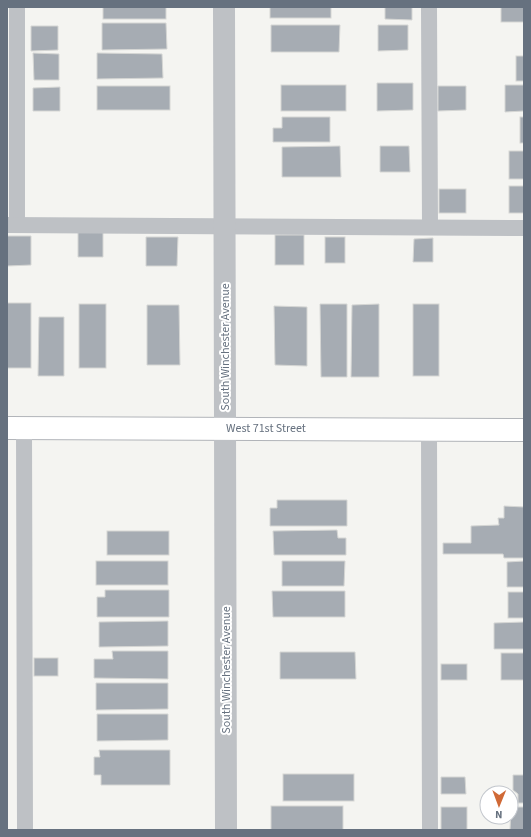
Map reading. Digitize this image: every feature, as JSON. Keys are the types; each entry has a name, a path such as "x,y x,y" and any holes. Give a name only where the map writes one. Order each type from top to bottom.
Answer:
{"main road":[{"name":"West 71st Street","path":"15,428 524,430"}],"street":[{"name":"South Winchester Avenue","path":"224,7 226,830"}],"lane":[{"path":"17,7 12,225 524,228"},
{"path":"429,7 430,227"},
{"path":"15,428 25,830"},
{"path":"429,429 430,830"}],"building":[{"path":"103,7 166,7 166,19 103,19"},
{"path":"270,7 331,7 331,18 270,18"},
{"path":"385,7 412,7 412,20 385,19"},
{"path":"501,7 524,7 524,22 501,22"},
{"path":"102,23 166,23 167,49 102,50"},
{"path":"271,25 340,25 339,52 271,52"},
{"path":"378,25 408,25 408,50 378,51"},
{"path":"31,26 58,26 58,50 31,51"},
{"path":"33,53 59,54 59,80 34,80"},
{"path":"97,53 162,54 163,78 97,79"},
{"path":"516,56 524,56 524,81 516,81"},
{"path":"377,83 413,83 413,110 377,111"},
{"path":"281,85 346,85 346,111 281,111"},
{"path":"505,85 524,85 524,111 505,112"},
{"path":"97,86 170,86 170,110 97,110"},
{"path":"438,86 466,86 466,110 438,111"},
{"path":"60,87 60,111 33,111 33,88"},
{"path":"282,117 330,117 330,142 273,142 273,128 282,128"},
{"path":"520,117 524,117 524,143 520,143"},
{"path":"340,146 341,177 282,177 282,147"},
{"path":"380,146 409,146 410,172 380,172"},
{"path":"509,151 524,151 524,179 509,179"},
{"path":"509,186 524,186 524,213 509,213"},
{"path":"439,189 466,189 466,213 439,213"},
{"path":"78,231 103,232 103,257 78,257"},
{"path":"275,235 304,235 304,265 275,265"},
{"path":"7,236 31,236 31,265 7,266"},
{"path":"146,237 178,237 177,266 146,266"},
{"path":"325,237 345,237 345,263 325,263"},
{"path":"433,238 433,262 413,262 414,239"},
{"path":"7,303 31,303 31,368 7,368"},
{"path":"79,304 106,304 106,368 79,368"},
{"path":"320,304 347,304 347,377 321,377"},
{"path":"379,304 379,377 351,377 352,305"},
{"path":"413,304 439,304 439,376 413,376"},
{"path":"147,305 179,305 180,365 147,365"},
{"path":"274,306 307,307 307,366 275,365"},
{"path":"39,317 64,317 64,376 38,376"},
{"path":"277,500 347,500 347,526 270,526 270,508 277,508"},
{"path":"504,506 524,507 524,558 504,558 503,554 443,554 443,543 471,543 471,526 499,525 498,518 504,518"},
{"path":"337,530 338,538 346,538 346,555 274,555 273,531"},
{"path":"107,531 169,531 169,555 107,555"},
{"path":"96,561 168,561 168,585 96,585"},
{"path":"282,561 345,561 344,586 282,586"},
{"path":"524,561 524,587 507,587 507,562"},
{"path":"105,590 169,590 169,617 97,617 97,597 105,597"},
{"path":"272,591 345,591 345,617 273,617"},
{"path":"508,592 524,592 524,618 508,618"},
{"path":"168,621 168,646 99,647 99,622"},
{"path":"524,622 524,649 494,649 494,623"},
{"path":"112,651 168,651 168,679 94,678 94,659 113,659"},
{"path":"280,652 355,652 356,679 280,679"},
{"path":"501,653 524,653 524,680 501,680"},
{"path":"34,658 58,658 58,676 34,676"},
{"path":"441,664 467,664 467,680 441,680"},
{"path":"96,683 168,683 168,709 96,710"},
{"path":"97,714 168,714 168,740 97,741"},
{"path":"99,750 170,750 170,785 101,785 101,775 94,775 94,757 100,757"},
{"path":"283,774 354,774 354,801 283,801"},
{"path":"513,775 524,775 524,803 519,803 519,785 513,785"},
{"path":"441,777 465,777 466,794 441,794"},
{"path":"271,806 343,806 343,830 271,830"},
{"path":"441,807 467,807 467,830 441,830"},
{"path":"519,807 524,807 524,830 510,830 510,825 519,825"}]}
